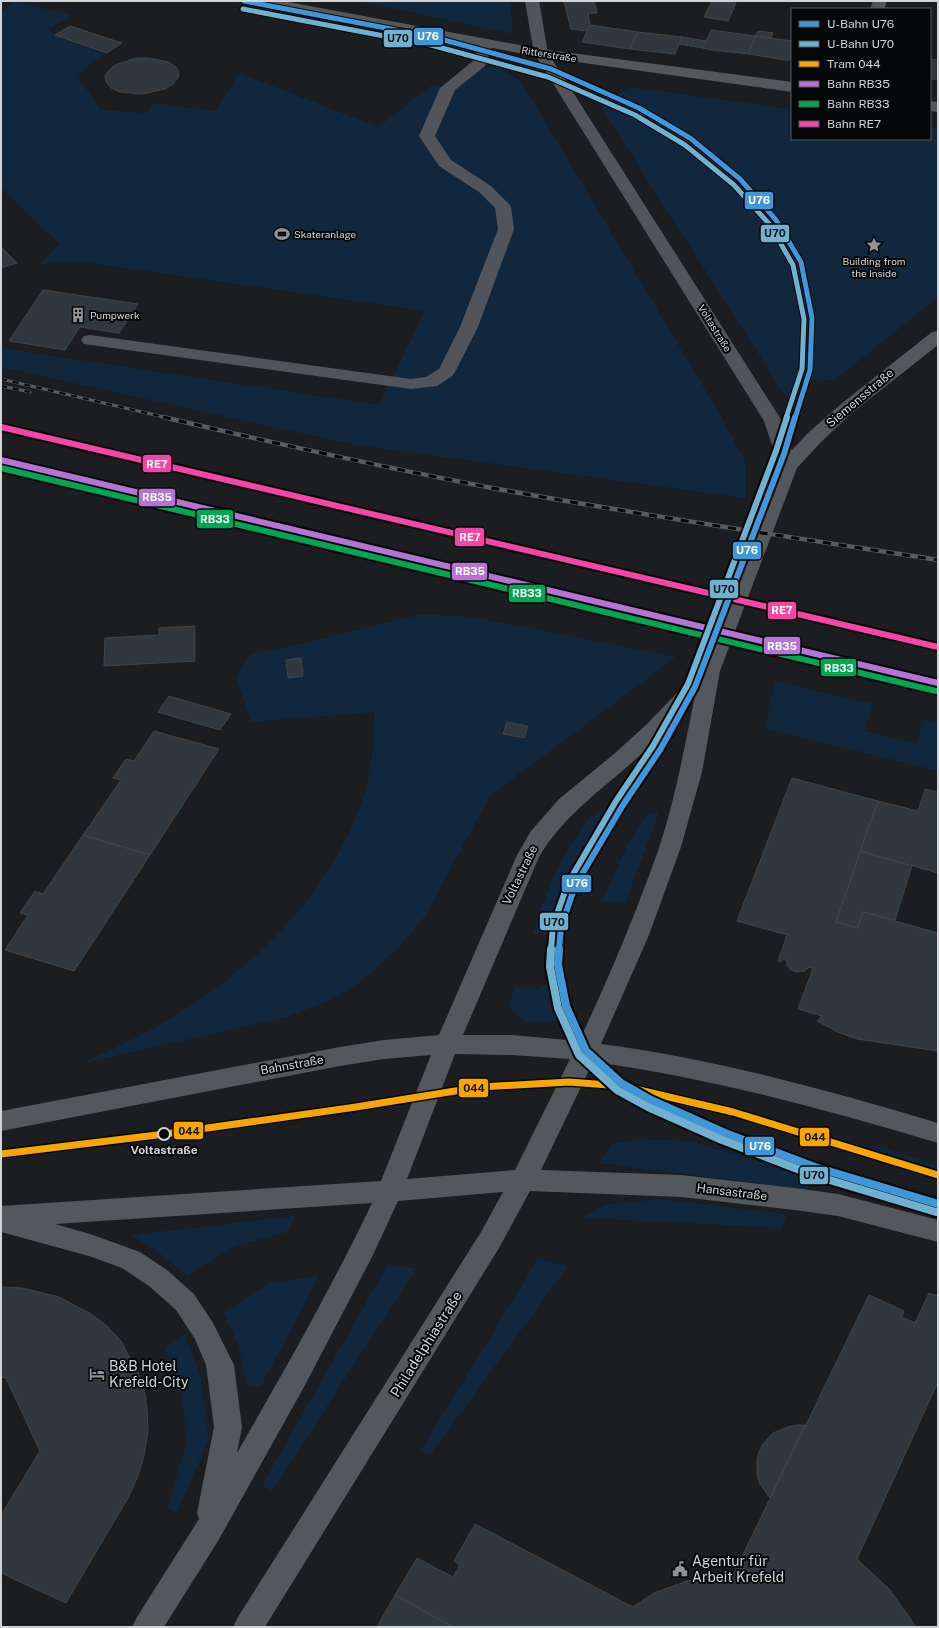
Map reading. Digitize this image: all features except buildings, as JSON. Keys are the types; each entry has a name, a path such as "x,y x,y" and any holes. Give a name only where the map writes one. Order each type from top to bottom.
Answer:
{"main road":[{"name":"Ritterstraße","path":"260,1 541,53 791,87"},
{"name":"Siemensstraße","path":"788,466 815,437 847,408 938,336"},
{"name":"Voltastraße","path":"586,1051 637,935 670,847 691,772 710,671 788,466"},
{"name":"Voltastraße","path":"447,1044 525,862 539,837 567,805 622,759 654,729 710,671"},
{"name":"Bahnstraße","path":"1,1121 166,1088 374,1050 447,1044 505,1044 586,1051"},
{"path":"147,1627 208,1531 294,1378 364,1247 390,1191 447,1044"},
{"path":"586,1051 723,1075 870,1113 938,1133"},
{"name":"Philadelphiastraße","path":"248,1627 466,1278 523,1180 586,1051"},
{"path":"1,1217 390,1191 523,1180"},
{"name":"Hansastraße","path":"523,1180 681,1186 838,1205 938,1231"},
{"path":"1,1222 90,1245 131,1260 158,1278 185,1302 204,1331 220,1364 228,1427 208,1531"}],"street":[{"name":"Voltastraße","path":"532,1 541,53 773,421 788,466"},
{"path":"90,340 410,384 431,382 446,372 469,327 506,229 503,207 485,188 445,163 427,136 448,88 480,63 486,44"}],"shaded area":[{"path":"12,1 72,15 48,29 55,35 107,53 94,61 78,77 101,110 146,113 153,103 215,111 239,73 378,127 432,85 448,88 472,76 483,68 496,67 520,80 721,416 745,461 745,498 355,445 1,367 1,348 379,405 425,311 82,262 40,264 59,244 1,188 1,13"},
{"path":"358,1 510,1 513,34"},
{"path":"630,87 791,109 791,140 931,140 931,127 938,128 938,297 835,380 797,379 793,398 786,397 590,90 609,98"},
{"path":"422,614 474,617 676,657 490,796 425,916 396,950 360,982 333,999 287,1017 80,1064 128,1042 189,1007 251,960 305,903 327,872 347,838 362,802 368,780 373,746 375,712 251,722 236,677 251,654 305,643"},
{"path":"775,681 873,704 864,731 916,744 923,719 938,723 938,771 765,728"},
{"path":"612,804 565,882 548,934 532,934 554,874 588,818"},
{"path":"659,812 625,904 602,901 630,839 647,814"},
{"path":"552,981 558,1020 542,1023 530,1022 519,1016 508,1005 516,986 536,989"},
{"path":"636,1139 689,1141 815,1177 808,1190 599,1163 611,1144"},
{"path":"876,1146 938,1165 938,1176 873,1156"},
{"path":"657,1199 787,1214 782,1228 582,1218 605,1205"},
{"path":"295,1216 287,1232 235,1246 187,1275 158,1252 131,1235"},
{"path":"538,1259 568,1266 430,1455 421,1450"},
{"path":"388,1264 416,1269 272,1491 262,1485"},
{"path":"319,1276 261,1386 247,1386 239,1347 223,1312 270,1283"},
{"path":"185,1334 201,1378 209,1439 177,1513 167,1509 187,1441 181,1388 165,1348"}],"railway":[{"path":"1,379 168,418"},
{"path":"1,386 30,392"},
{"path":"163,417 410,472 492,488 659,517 938,560"}],"metro line":[{"name":"U76","path":"244,1 433,37 484,50 551,69 639,108 690,138 740,179 776,220 801,262 812,318 810,370 784,454 695,687 660,750 623,805 575,886 561,927 558,965 566,1006 586,1051 621,1083 651,1100 725,1133 815,1167 938,1204"},
{"name":"U70","path":"243,9 431,45 548,77 635,115 685,145 734,185 770,225 793,265 804,319 802,369 776,451 688,684 653,746 616,801 568,883 553,925 550,967 558,1008 579,1055 617,1090 648,1107 722,1140 813,1175 936,1212"}],"tram line":[{"name":"044","path":"1,1154 165,1134 356,1107 480,1087 569,1082 622,1086 733,1112 938,1175"}],"rail line":[{"name":"RE7","path":"1,427 938,647"},
{"name":"RB35","path":"1,460 938,683"},
{"name":"RB33","path":"1,468 936,691"}],"place":[{"name":"Skateranlage","path":"282,234"},
{"name":"Building from the Inside","path":"874,245"},
{"name":"Pumpwerk","path":"78,315"},
{"name":"Voltastraße","path":"164,1134"},
{"name":"B&B Hotel Krefeld-City","path":"97,1374"},
{"name":"Agentur für Arbeit Krefeld","path":"680,1569"}]}
